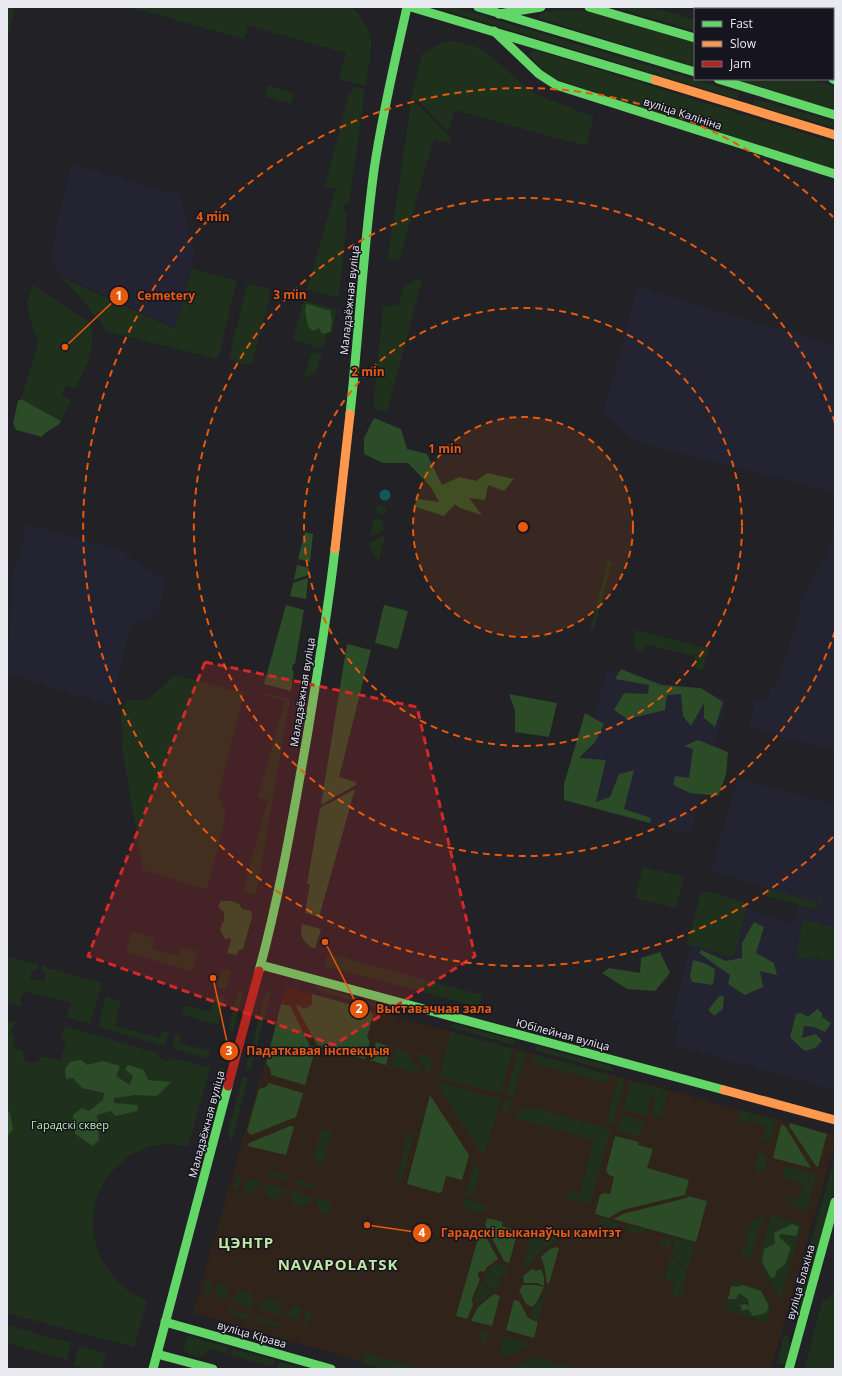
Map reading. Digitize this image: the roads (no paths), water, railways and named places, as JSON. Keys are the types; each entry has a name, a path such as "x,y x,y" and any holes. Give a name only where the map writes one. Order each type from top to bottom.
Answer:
{"main road":[{"name":"Маладзёжная вуліца","path":"153,1369 272,922 294,813 324,635 350,413 359,308 374,171 381,128 407,7"},
{"name":"вуліца Калініна","path":"411,7 835,135"},
{"path":"478,7 694,72"},
{"path":"499,14 541,7"},
{"path":"589,7 694,38"},
{"name":"вуліца Калініна","path":"494,31 539,74 556,85 835,174"},
{"path":"530,65 526,54 533,46 540,45"},
{"path":"721,80 835,115"},
{"path":"746,108 752,89"},
{"name":"Юбілейная вуліца","path":"261,965 835,1120"},
{"name":"вуліца Блахіна","path":"789,1369 835,1202"},
{"name":"вуліца Кірава","path":"165,1322 331,1369"},
{"path":"157,1354 213,1369"}],"water":[{"path":"385,489 389,491 391,495 389,499 385,501 381,499 379,495 381,491"}],"place":[{"name":"Cemetery","path":"65,347"},
{"name":"Выставачная зала","path":"325,942"},
{"name":"Падаткавая інспекцыя","path":"213,978"},
{"name":"Гарадскі выканаўчы камітэт","path":"367,1225"}],"district":[{"name":"ЦЭНТР","path":"246,1242"},
{"name":"NAVAPOLATSK","path":"338,1264"}],"park label":[{"name":"Гарадскі сквер","path":"70,1124"}]}
